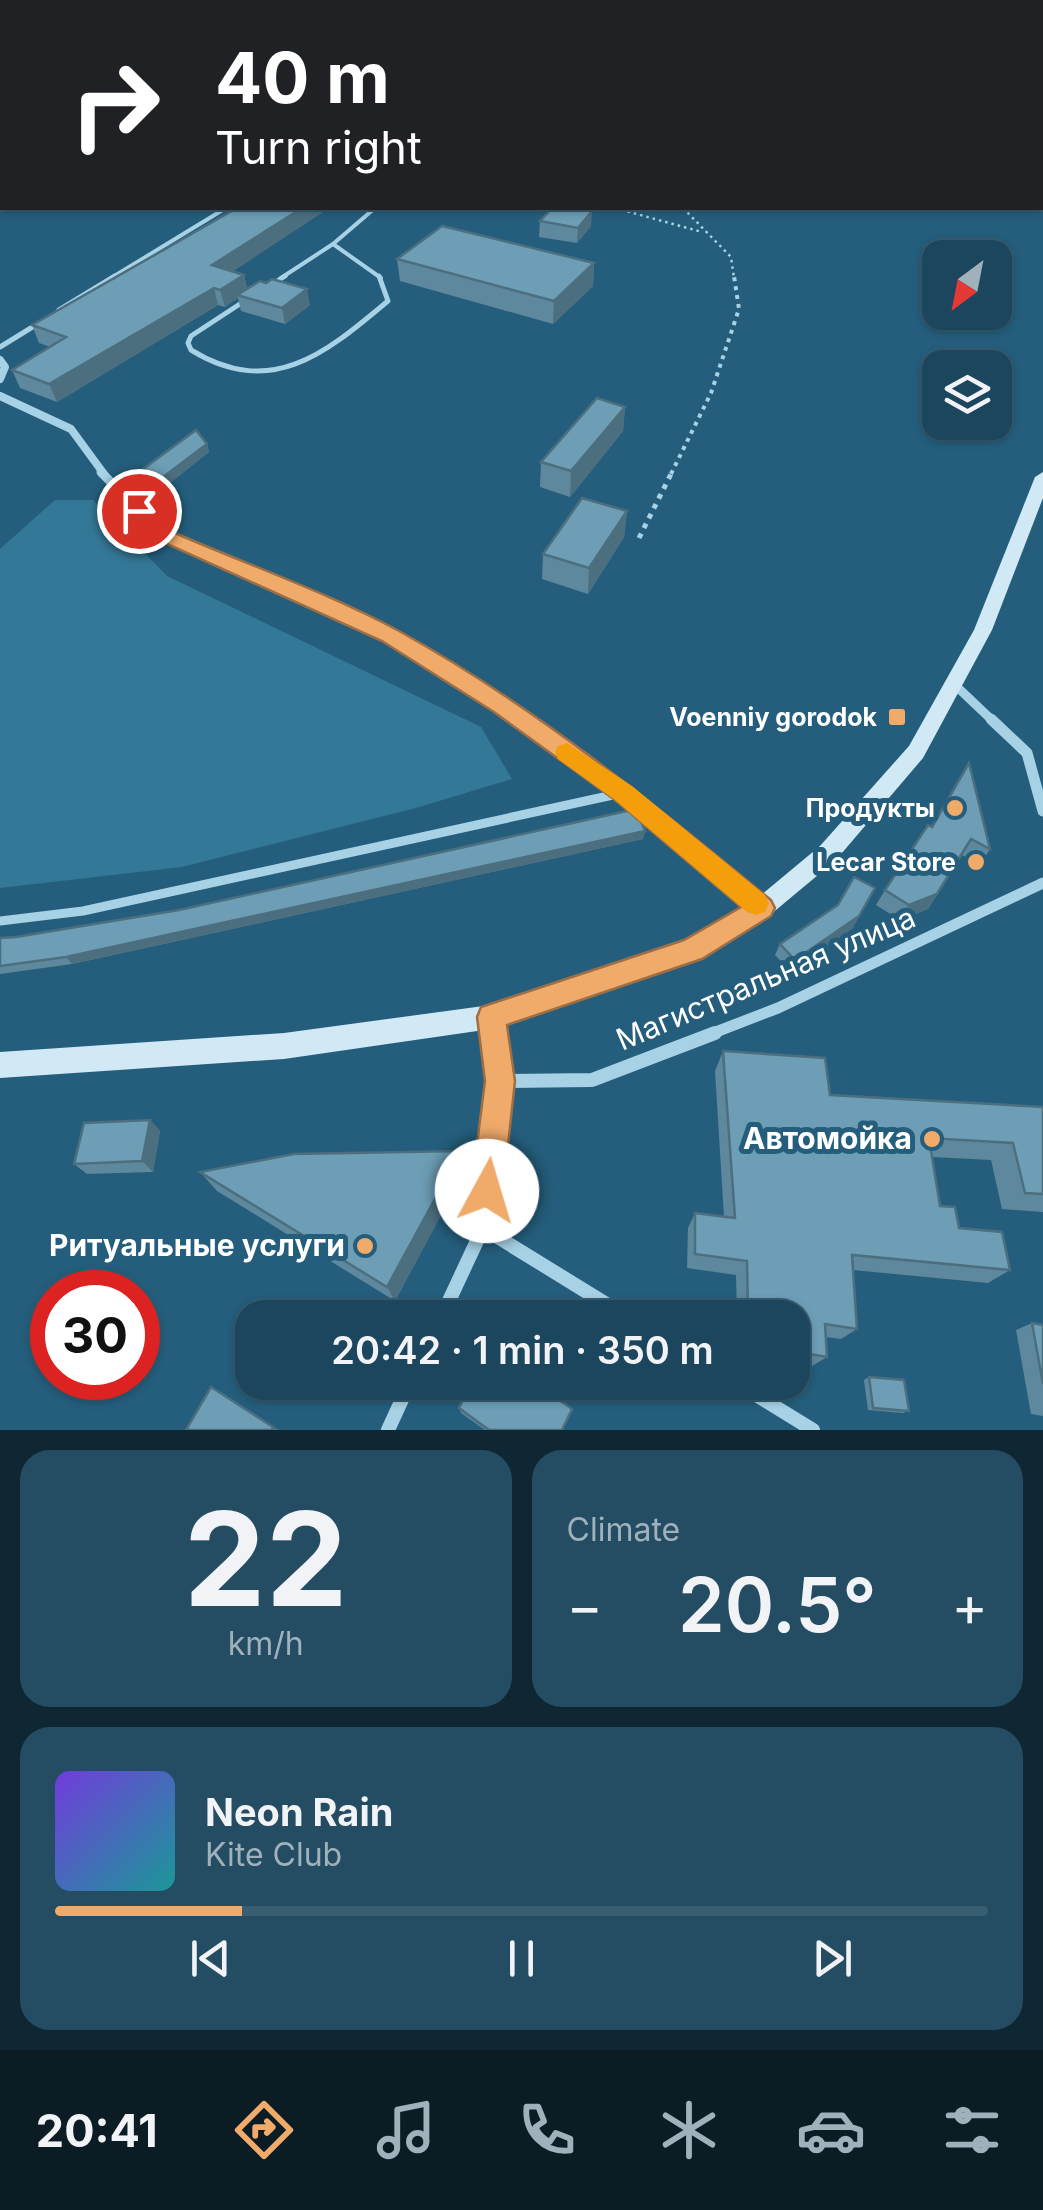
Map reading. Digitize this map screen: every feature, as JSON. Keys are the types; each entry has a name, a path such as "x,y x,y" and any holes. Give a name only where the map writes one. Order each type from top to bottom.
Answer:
{"main road":[{"path":"0,1065 284,1046 492,1017 692,950 762,908 828,853 916,752 956,685 1010,567 1043,477"}],"street":[{"path":"0,360 5,367 0,379"},
{"path":"0,396 71,429 96,466 161,534 390,636 502,706 623,793 762,908"},
{"path":"956,685 1027,753 1043,811"},
{"name":"Магистральная улица","path":"500,1081 592,1080 778,1008 1043,882"},
{"path":"449,1300 483,1228 500,1081 492,1017"},
{"path":"483,1228 600,1300"},
{"path":"388,1430 402,1400"},
{"path":"764,1400 812,1430"}],"lane":[{"path":"0,346 223,210"},
{"path":"270,285 333,244 374,210"},
{"path":"254,295 191,336 191,350 246,372 263,373 293,370 318,356 388,301 381,277 333,244"},
{"path":"0,921 83,911 623,793"}],"path":[{"path":"622,210 704,232"},
{"path":"640,538 711,393 740,309 731,257 685,210"}],"shaded area":[{"path":"55,500 93,500 167,576 481,727 512,779 416,808 182,867 0,888 0,549"}],"building":[{"path":"233,210 299,210 212,265 244,275 220,290 214,288 49,384 12,370 66,337 32,325"},
{"path":"550,210 592,211 578,228 540,221"},
{"path":"442,226 594,263 554,301 397,259"},
{"path":"272,279 307,289 282,308 237,295 260,281"},
{"path":"597,398 625,407 571,471 541,462"},
{"path":"196,430 207,444 163,477 143,469"},
{"path":"582,498 627,511 589,568 543,554"},
{"path":"969,763 990,849 971,839 937,894 909,905 885,890 928,825 932,827"},
{"path":"636,809 645,831 66,957 0,966 0,938 179,910"},
{"path":"854,877 875,888 859,916 795,960 780,944 838,905"},
{"path":"723,1051 825,1058 830,1095 1043,1107 1043,1194 1025,1193 1013,1143 929,1138 940,1206 955,1207 959,1228 1002,1232 1010,1270 852,1255 857,1329 825,1324 827,1357 810,1354 810,1300 748,1300 747,1261 695,1254 695,1213 735,1218"},
{"path":"150,1120 142,1161 74,1164 84,1123"},
{"name":"Ритуальные услуги","path":"461,1151 387,1287 200,1172 294,1154"},
{"path":"1032,1323 1043,1325 1043,1384"},
{"path":"869,1377 904,1380 909,1411 873,1408"},
{"path":"211,1387 273,1427 272,1430 186,1430"},
{"path":"463,1400 559,1400 572,1409 562,1430 489,1430 459,1408"}],"slow traffic":[{"path":"567,752 756,903"}],"place":[{"name":"Voenniy gorodok","path":"897,717"},
{"name":"Продукты","path":"955,808"},
{"name":"Lecar Store","path":"976,862"},
{"name":"Автомойка","path":"932,1139"},
{"name":"Ритуальные услуги","path":"365,1246"}],"route":[{"path":"139,511 161,534 390,636 502,706 623,793 762,908 692,950 492,1017 500,1081 487,1191"}]}
